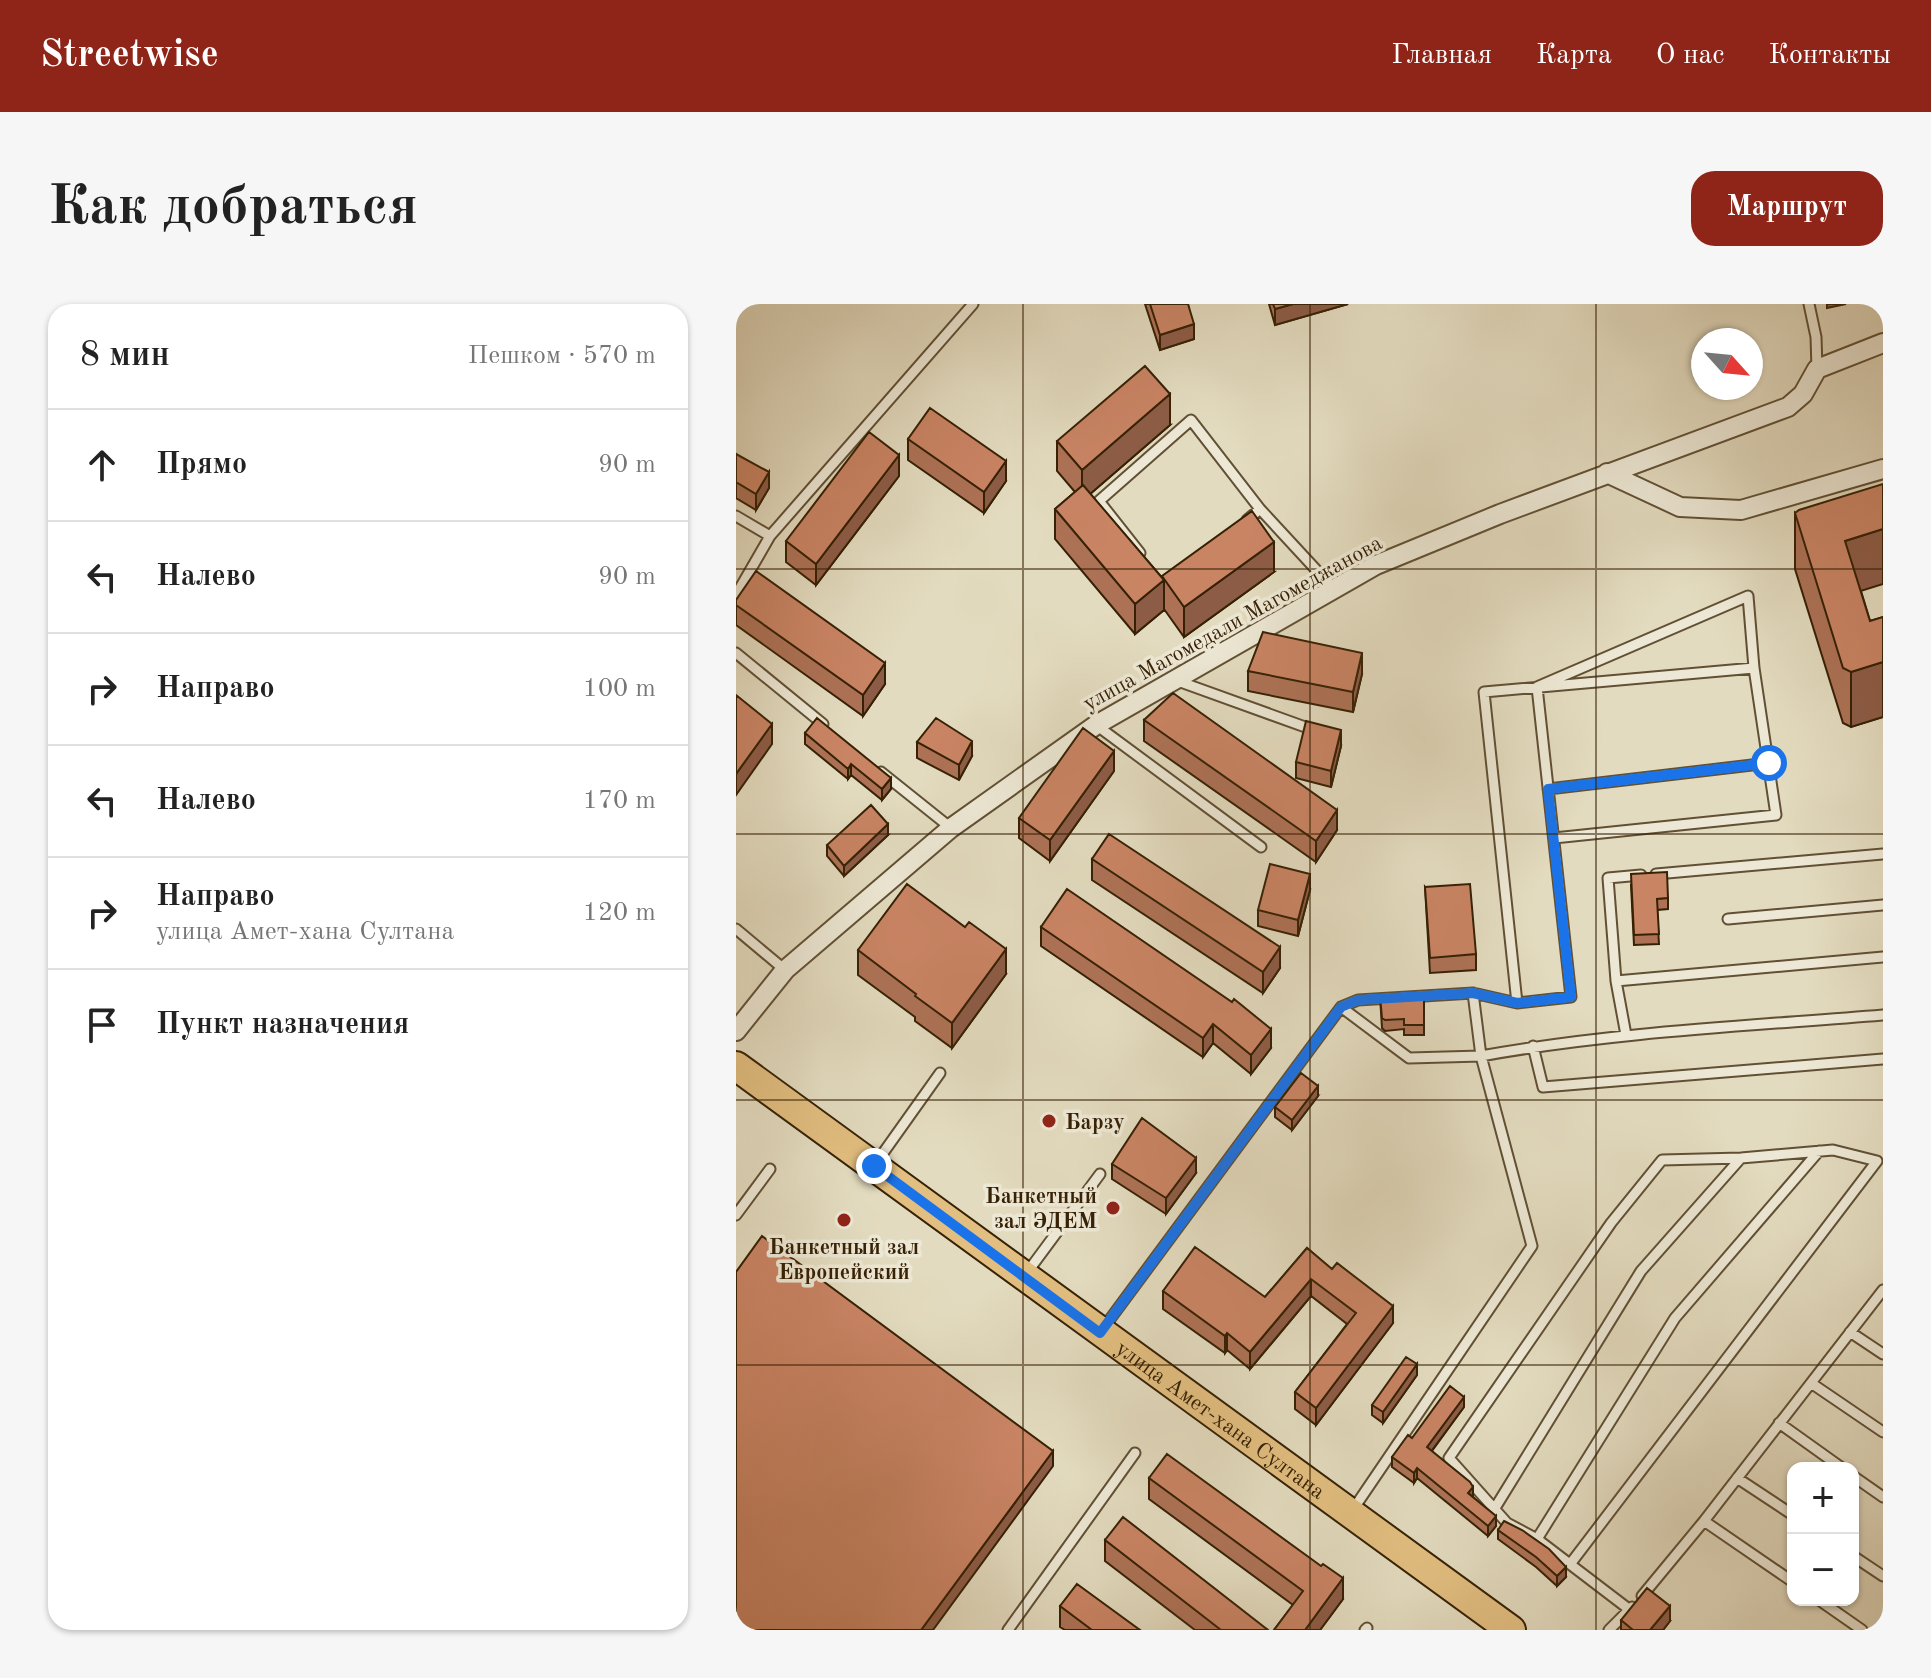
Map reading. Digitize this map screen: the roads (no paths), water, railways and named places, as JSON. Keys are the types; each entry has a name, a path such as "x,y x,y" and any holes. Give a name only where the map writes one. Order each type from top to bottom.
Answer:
{"main road":[{"name":"улица Амет-хана Султана","path":"736,1066 1511,1630"}],"street":[{"path":"1817,369 1883,343"},
{"name":"улица Магомедали Магомеджановa","path":"736,1031 785,970 951,828 1096,725 1333,588 1390,559 1607,473 1788,407 1803,394 1817,369"},
{"path":"1607,473 1680,507 1741,510 1883,469"}],"lane":[{"path":"736,595 770,536 973,304"},
{"path":"1809,304 1816,337 1817,369"},
{"path":"1148,562 1099,501 1191,420 1260,509 1333,588"},
{"path":"1237,529 1260,509"},
{"path":"736,516 770,536"},
{"path":"1537,687 1748,596 1754,668 1776,815 1554,838"},
{"path":"736,653 832,731"},
{"path":"1517,1003 1484,692 1754,668"},
{"path":"1175,680 1308,728"},
{"path":"1100,1333 1341,1007 1358,1000 1473,993 1517,1003 1571,997 1537,687"},
{"path":"1096,725 1261,847"},
{"path":"867,760 951,828"},
{"path":"1548,789 1769,763"},
{"path":"1626,1035 1616,981 1608,878 1883,854"},
{"path":"1728,919 1883,905"},
{"path":"736,929 785,970"},
{"path":"1616,981 1883,957"},
{"path":"1350,1513 1532,1246 1481,1056 1473,993"},
{"path":"1341,1007 1409,1058 1481,1056 1533,1046 1626,1035 1883,1015"},
{"path":"1533,1046 1543,1087 1883,1059"},
{"path":"874,1166 940,1073"},
{"path":"1571,1563 1877,1161 1833,1150 1741,1158 1662,1160 1611,1223 1449,1458 1507,1523 1571,1563 1630,1610"},
{"path":"1537,1539 1675,1318 1820,1151"},
{"path":"1495,1508 1641,1271 1741,1158"},
{"path":"736,1215 770,1169"},
{"path":"1024,1277 1100,1174"},
{"path":"1609,1630 1630,1610 1704,1521 1883,1290"},
{"path":"1850,1332 1883,1354"},
{"path":"1811,1383 1883,1432"},
{"path":"1779,1423 1834,1462"},
{"path":"1008,1630 1135,1453"},
{"path":"1737,1478 1787,1511"},
{"path":"1859,1480 1883,1497"},
{"path":"1704,1521 1787,1578"},
{"path":"1859,1560 1883,1576"},
{"path":"1828,1606 1862,1630"}],"place":[{"name":"Барзу","path":"1049,1121"},
{"name":"Банкетный зал ЭДЕМ","path":"1113,1208"},
{"name":"Банкетный зал Европейский","path":"844,1220"}]}
